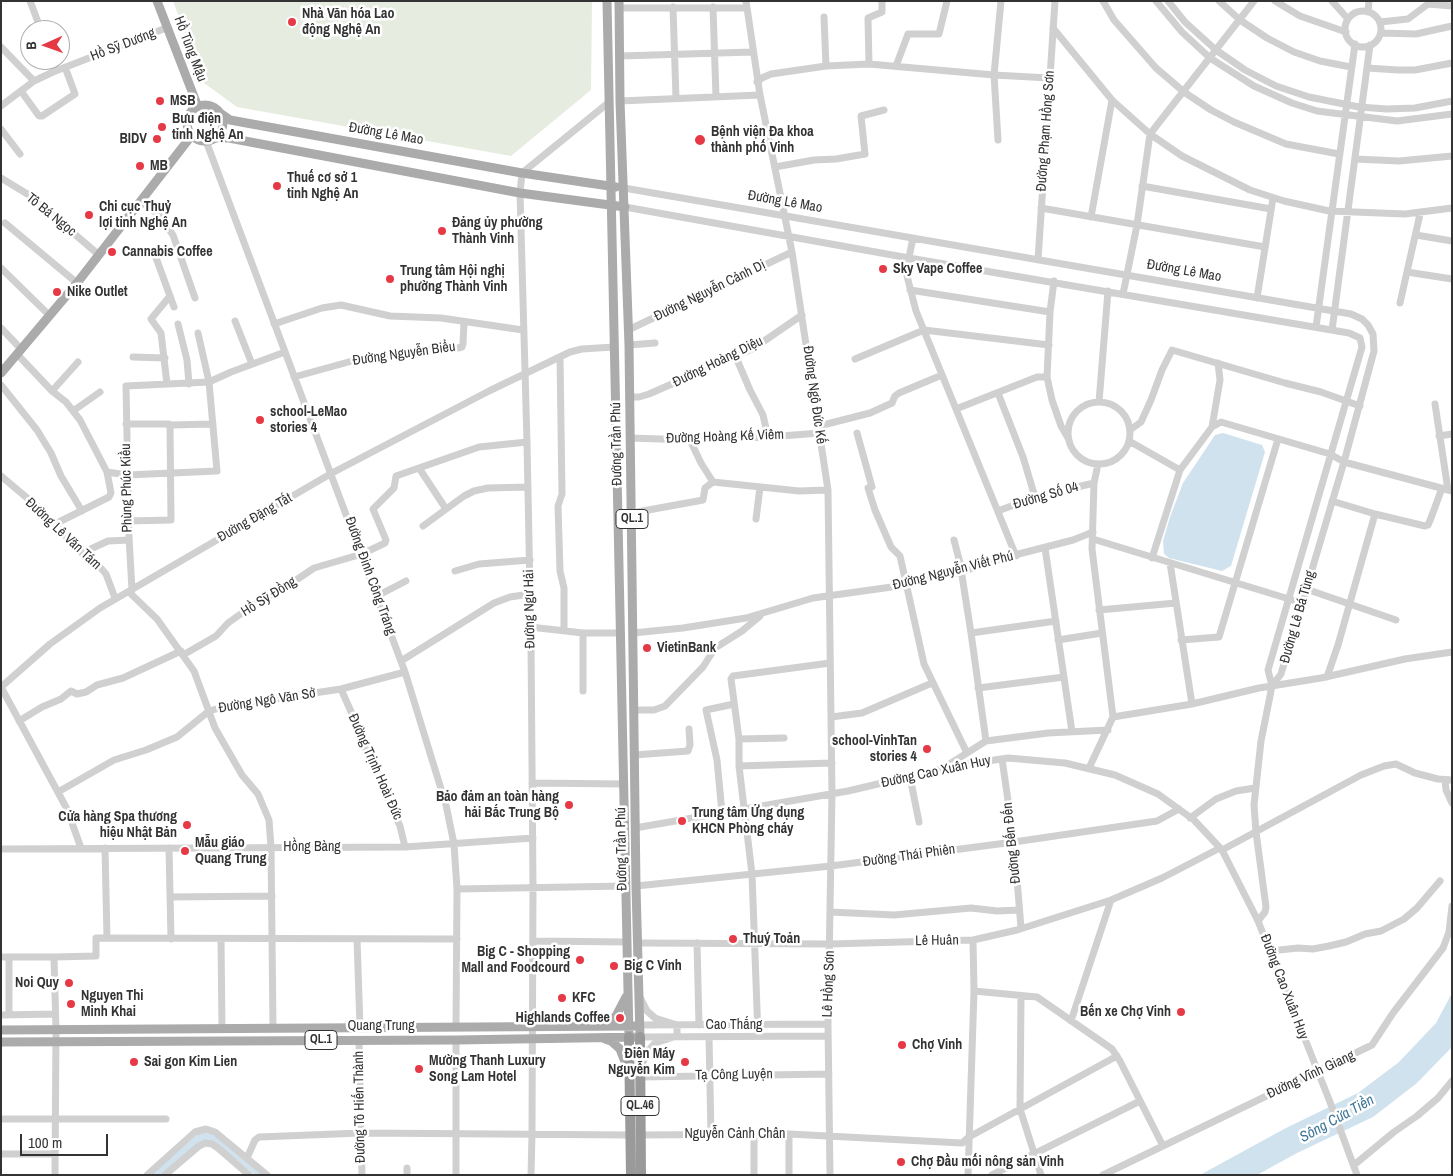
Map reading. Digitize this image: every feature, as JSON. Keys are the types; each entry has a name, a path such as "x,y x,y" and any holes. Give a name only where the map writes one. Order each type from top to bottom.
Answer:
{"highway":[{"name":"QL.46","path":"629,1037 636,1074"},
{"name":"QL.46","path":"630,1175 635,1135 636,1074 640,1037"},
{"name":"QL.46","path":"635,1135 641,1175"}],"main road":[{"name":"Hồ Tùng Mậu","path":"156,1 198,107"},
{"name":"Đường Trần Phú","path":"607,1 625,828 637,943 640,1037"},
{"name":"Đường Trần Phú","path":"619,5 620,101 629,345 634,710 635,828 627,942 629,1037"},
{"path":"210,140 219,134 222,127 222,118 217,111 208,106 198,107 191,112 188,120 188,129 198,139 210,140 228,138 520,193 625,207"},
{"name":"Đường Lê Mao","path":"217,111 230,120 522,173 624,188"},
{"path":"274,146 277,128"},
{"path":"1,373 48,315 77,283 192,135"},
{"path":"616,421 630,420"},
{"path":"618,514 632,513"},
{"path":"621,634 633,633"},
{"path":"625,828 635,828"},
{"path":"627,942 637,943"},
{"path":"598,1026 608,1024 616,1016 624,1004 627,992"},
{"name":"Quang Trung","path":"1,1030 640,1025"},
{"path":"359,1040 360,1027"},
{"path":"456,1027 456,1040"},
{"path":"152,1029 152,1042"},
{"path":"598,1037 616,1044 636,1074"},
{"name":"Quang Trung","path":"1,1042 456,1040 640,1037"}],"street":[{"path":"30,1 37,20"},
{"path":"869,64 868,18 882,12 882,1"},
{"path":"896,66 908,34 939,34 947,1"},
{"path":"998,140 994,75 1001,1"},
{"name":"Đường Phạm Hồng Sơn","path":"1038,260 1055,1"},
{"path":"1103,1 1114,20 1156,68 1184,92 1211,110 1260,134 1286,144 1339,154"},
{"path":"1156,1 1182,32 1210,58 1254,86 1292,103 1317,111 1344,116 1397,121 1452,114"},
{"path":"1168,1 1185,22 1216,50 1245,70 1276,86 1309,98 1362,108 1387,109 1415,108 1452,101"},
{"path":"1219,1 1240,20 1267,38 1294,52 1320,61 1351,67"},
{"path":"1123,294 1137,225 1150,134 1254,1"},
{"path":"1275,1 1300,16 1346,32"},
{"path":"1332,1 1348,19"},
{"path":"1368,12 1369,1"},
{"path":"619,5 713,8 746,4"},
{"name":"Đường Ngô Đức Kế","path":"746,4 760,94 792,252 828,490 832,794"},
{"path":"1380,22 1408,19 1428,4 1452,6"},
{"path":"673,7 676,98"},
{"path":"713,8 716,97"},
{"path":"1357,12 1368,12 1377,17 1380,22 1381,33 1375,42 1370,45 1355,44 1350,40 1346,32 1348,19 1357,12"},
{"path":"824,17 826,66"},
{"path":"1381,33 1416,34 1452,26"},
{"name":"Hồ Sỹ Dương","path":"70,65 166,28"},
{"path":"1053,28 1112,100 1150,134 1182,156 1250,190 1308,208 1331,211 1420,214 1452,208"},
{"path":"1316,327 1355,44"},
{"path":"625,207 909,258 1332,330 1370,45"},
{"path":"1,47 34,81"},
{"path":"620,56 753,52"},
{"path":"1367,68 1415,70 1452,63"},
{"path":"758,82 771,74 826,66 869,64 1049,78"},
{"path":"21,91 40,116 42,116 75,94 66,70"},
{"name":"Hồ Sỹ Dương","path":"1,106 34,81 56,71"},
{"path":"620,101 760,94"},
{"path":"1091,217 1112,100"},
{"path":"522,173 608,103"},
{"path":"775,167 866,154 861,116 884,110"},
{"path":"1,128 20,154"},
{"name":"Đường Đinh Công Tráng","path":"210,140 274,324 332,473 405,672 446,805 454,844 457,888 456,1027"},
{"path":"1355,159 1399,161 1452,156"},
{"name":"Đường Ngư Hải","path":"522,173 520,193 530,560 533,838 531,1175"},
{"name":"Tô Bá Ngọc","path":"1,178 29,195 99,255"},
{"path":"1142,186 1271,209"},
{"name":"Đường Lê Mao","path":"624,188 1351,314 1362,319 1371,329 1374,339 1374,351"},
{"path":"1256,298 1273,198"},
{"path":"141,202 159,215 173,235 195,298"},
{"path":"1041,208 1265,247"},
{"path":"1400,303 1420,214"},
{"path":"5,223 77,283"},
{"path":"1416,235 1452,241"},
{"path":"913,238 906,267 906,276 916,311 1016,556"},
{"name":"Đường Nguyễn Cảnh Dị","path":"628,330 792,252"},
{"path":"155,255 174,307"},
{"path":"1,268 48,315"},
{"path":"1407,272 1452,279"},
{"path":"1054,282 1050,312 1047,377 1052,400 1061,426 1080,457 1088,462 1098,464 1118,458 1125,450 1129,441 1130,430 1122,412 1113,405 1099,402 1083,406 1076,413 1071,421 1070,440"},
{"path":"910,290 1050,312"},
{"path":"1099,402 1108,291"},
{"path":"170,296 150,318 161,333 167,384 209,382 285,352"},
{"path":"274,324 322,308 341,305 390,316 440,318 464,322"},
{"name":"Đường Hoàng Diệu","path":"629,397 646,396 757,346 802,315"},
{"path":"235,321 252,364"},
{"name":"Đường Nguyễn Biểu","path":"294,376 363,358 419,350 462,347 464,322 523,330"},
{"path":"178,324 187,360 189,384"},
{"path":"1,328 52,392 66,402 80,420 107,472 111,493 109,497 55,524"},
{"path":"855,359 924,330 1049,345"},
{"name":"Đường Lê Bá Tùng","path":"1272,686 1268,670 1362,347 1360,338 1349,333 1332,330"},
{"path":"107,472 127,475 170,475 217,471 209,382 198,333"},
{"path":"629,345 655,342"},
{"name":"Đường Đặng Tất","path":"1,687 50,644 115,598 131,591 332,473 574,350 614,347"},
{"path":"1130,430 1141,422 1172,350 1321,392 1360,406"},
{"name":"Đường Lê Bá Tùng","path":"1272,686 1281,674 1344,462 1374,351"},
{"path":"735,355 764,417 768,437"},
{"path":"133,357 165,358"},
{"path":"560,357 562,494 558,506 558,515 560,571 564,588 564,631"},
{"path":"52,392 78,362"},
{"path":"1152,558 1180,470 1212,426 1220,380 1218,363"},
{"name":"Đường Hoàng Kế Viêm","path":"630,438 690,440 768,437 820,429 870,413 892,403 895,396 899,393 942,375"},
{"path":"956,409 1037,376 1047,377"},
{"name":"Phùng Phúc Kiều","path":"131,591 126,386 167,384"},
{"path":"1,385 37,430 82,511"},
{"path":"73,411 100,392"},
{"path":"998,393 1023,457 1035,497"},
{"path":"1332,501 1375,514 1426,526 1447,489 1434,404"},
{"path":"1212,426 1221,422 1330,454 1344,462 1447,489"},
{"path":"126,424 213,424"},
{"path":"129,522 171,520 170,425"},
{"path":"857,433 872,487 868,488 891,547 900,556 924,664 967,753"},
{"path":"1439,436 1452,434"},
{"path":"1181,640 1219,637 1278,439"},
{"path":"690,440 697,456 713,482"},
{"path":"1129,441 1180,470"},
{"path":"446,509 419,468 479,447 527,442"},
{"path":"1089,768 1113,717 1099,610 1093,535 1094,483 1098,464"},
{"name":"Hồ Sỹ Đồng","path":"19,721 42,707 61,699 71,691 77,694 86,692 97,685 123,678 182,653 216,636 228,623 264,598 277,594 314,568 362,554 386,542 373,511 374,508 394,488 396,476 419,468"},
{"name":"Đường Lê Văn Tám","path":"1,476 40,508 82,553 92,558 106,574 115,598"},
{"path":"632,513 703,500 705,488 713,482 799,491 828,490"},
{"name":"Đường Số 04","path":"998,511 1035,497 1094,483"},
{"path":"423,526 464,496 474,491 488,488 528,487"},
{"path":"756,519 760,487"},
{"path":"1327,677 1338,645 1375,514"},
{"path":"1093,535 1152,558 1302,603"},
{"name":"Đường Nguyễn Viết Phú","path":"633,633 683,628 746,618 812,598 906,585 961,572 1007,557 1093,535"},
{"path":"82,553 108,541 129,540"},
{"path":"954,540 971,633 986,741"},
{"path":"1045,548 1072,732"},
{"path":"455,572 479,564 530,560"},
{"path":"1170,563 1192,704"},
{"path":"378,596 406,581"},
{"path":"1306,589 1396,620"},
{"path":"131,591 157,619 194,671 215,728 242,774 258,794 269,820 274,1028"},
{"path":"401,661 494,603 510,597 530,594"},
{"path":"1099,610 1176,603"},
{"path":"634,710 654,710 665,706 703,668 715,648 739,634 763,613"},
{"path":"971,633 1056,621"},
{"path":"530,627 583,633 621,634"},
{"path":"583,633 583,691"},
{"path":"1058,640 1102,633"},
{"path":"1113,717 1192,704 1405,659 1452,652"},
{"path":"758,1036 753,943 752,874 739,766 739,739 731,679 733,676 830,663"},
{"name":"Đường Ngô Văn Sở","path":"58,792 114,760 146,750 177,737 209,711 227,706 341,689 405,672"},
{"path":"978,688 1064,677"},
{"path":"831,717 862,713 932,683"},
{"path":"1258,921 1265,912 1266,907 1256,832 1255,788 1261,740 1272,686"},
{"path":"1,687 58,792 81,848"},
{"name":"Đường Trịnh Hoài Đức","path":"341,689 360,732 368,756 400,826 405,846"},
{"path":"722,813 716,760 706,710 734,704"},
{"path":"634,755 688,751 690,745 689,729"},
{"path":"944,768 986,741 1048,733 1108,730"},
{"path":"739,739 784,738"},
{"name":"Đường Cao Xuân Huy","path":"635,828 832,794 944,768 1002,759 1065,763 1089,768 1115,775 1158,794 1190,818 1221,849 1258,921 1345,1140 1357,1175"},
{"name":"Đường Bến Đến","path":"1002,759 1014,842 1022,928"},
{"path":"739,766 832,763"},
{"name":"Lê Huân","path":"637,943 830,944 973,940 1022,928 1111,900 1162,878 1256,832 1360,775 1387,765 1396,764 1415,773 1449,780"},
{"path":"910,777 919,822"},
{"path":"1449,780 1446,790 1452,803"},
{"path":"532,783 624,784"},
{"path":"1190,818 1216,800 1236,791 1255,788"},
{"name":"Lê Hồng Sơn","path":"830,1175 828,1024 832,794"},
{"name":"Đường Thái Phiên","path":"457,888 631,886 831,866 1157,821 1179,809"},
{"name":"Hồng Bàng","path":"1,849 405,846 533,838"},
{"path":"105,848 107,938"},
{"path":"169,848 171,939"},
{"path":"1270,951 1321,947 1346,942 1374,931 1382,931 1404,919 1417,908 1440,881"},
{"path":"170,897 272,896"},
{"path":"1071,1021 1111,900"},
{"name":"Đường Vĩnh Giang","path":"1103,1175 1372,1045 1393,1013 1443,948 1448,932 1452,906"},
{"path":"830,912 894,915 971,908 997,911 1019,910"},
{"path":"55,1014 5,1015 5,957 96,956 96,938 457,939"},
{"path":"221,939 222,1028"},
{"path":"357,939 360,1027"},
{"path":"968,1175 974,991 973,940"},
{"path":"533,942 627,942"},
{"path":"697,943 699,1025"},
{"path":"54,957 56,1030 55,1175"},
{"path":"974,991 1037,997 1112,1049 1162,1146"},
{"path":"638,992 647,1011 655,1018 677,1025 677,1036"},
{"path":"1021,996 1020,1109 1041,1175"},
{"name":"Cao Thắng","path":"640,1025 828,1024"},
{"path":"636,1074 651,1046 677,1036"},
{"path":"640,1037 828,1036"},
{"path":"709,1037 711,1135"},
{"name":"Đường Tô Hiến Thành","path":"359,1040 362,1175"},
{"path":"456,1040 456,1175"},
{"name":"Nguyễn Cảnh Chân","path":"247,1158 254,1140 257,1138 361,1133 789,1134 963,1143 969,1137 1117,1056"},
{"name":"Tạ Công Luyện","path":"636,1074 710,1076 829,1074"},
{"path":"1354,1165 1394,1132 1418,1116 1438,1098 1452,1081"},
{"path":"992,1175 1140,1101"},
{"path":"1,1119 166,1120"},
{"path":"147,1175 195,1132 202,1129 210,1129 215,1132 267,1175"},
{"path":"754,1134 754,1175"},
{"path":"789,1134 789,1175"},
{"path":"165,1175 205,1143 212,1144 218,1148 249,1175"},
{"path":"1,1154 54,1154"}],"shaded area":[{"path":"173,1 592,1 591,90 511,156 237,107 204,83"}],"water":[{"path":"1223,433 1262,445 1265,452 1231,566 1222,571 1169,558 1164,554 1163,541 1183,483 1215,435"},
{"name":"Sông Cửa Tiền","path":"1452,993 1452,1047 1417,1083 1373,1117 1297,1153 1257,1175 1200,1175 1284,1129 1358,1093 1399,1062 1436,1023"},
{"path":"203,1132 215,1133 264,1175 255,1175 215,1142 205,1140 201,1141 160,1175 151,1175 198,1134"}],"place":[{"name":"Nhà Văn hóa Lao động Nghệ An","path":"292,22"},
{"name":"MSB","path":"160,101"},
{"name":"Bưu điện tỉnh Nghệ An","path":"162,127"},
{"name":"BIDV","path":"157,139"},
{"name":"Bệnh viện Đa khoa thành phố Vinh","path":"700,140"},
{"name":"MB","path":"140,166"},
{"name":"Thuế cơ sở 1 tỉnh Nghệ An","path":"277,186"},
{"name":"Chi cục Thuỷ lợi tỉnh Nghệ An","path":"89,215"},
{"name":"Đảng ủy phường Thành Vinh","path":"442,231"},
{"name":"Cannabis Coffee","path":"112,252"},
{"name":"Sky Vape Coffee","path":"883,269"},
{"name":"Trung tâm Hội nghị phường Thành Vinh","path":"390,279"},
{"name":"Nike Outlet","path":"57,292"},
{"name":"school-LeMao stories 4","path":"260,420"},
{"name":"VietinBank","path":"647,648"},
{"name":"school-VinhTan stories 4","path":"927,749"},
{"name":"Bảo đảm an toàn hàng hải Bắc Trung Bộ","path":"569,805"},
{"name":"Trung tâm Ứng dụng KHCN Phòng cháy","path":"682,821"},
{"name":"Cửa hàng Spa thương hiệu Nhật Bản","path":"187,825"},
{"name":"Mẫu giáo Quang Trung","path":"185,851"},
{"name":"Thuý Toản","path":"733,939"},
{"name":"Big C - Shopping Mall and Foodcourd","path":"580,960"},
{"name":"Big C Vinh","path":"614,966"},
{"name":"Noi Quy","path":"69,983"},
{"name":"KFC","path":"562,998"},
{"name":"Nguyen Thi Minh Khai","path":"71,1004"},
{"name":"Bến xe Chợ Vinh","path":"1181,1012"},
{"name":"Highlands Coffee","path":"620,1018"},
{"name":"Chợ Vinh","path":"902,1045"},
{"name":"Sai gon Kim Lien","path":"134,1062"},
{"name":"Điện Máy Nguyễn Kim","path":"685,1062"},
{"name":"Mường Thanh Luxury Song Lam Hotel","path":"419,1069"},
{"name":"Chợ Đầu mối nông sản Vinh","path":"901,1162"}]}
